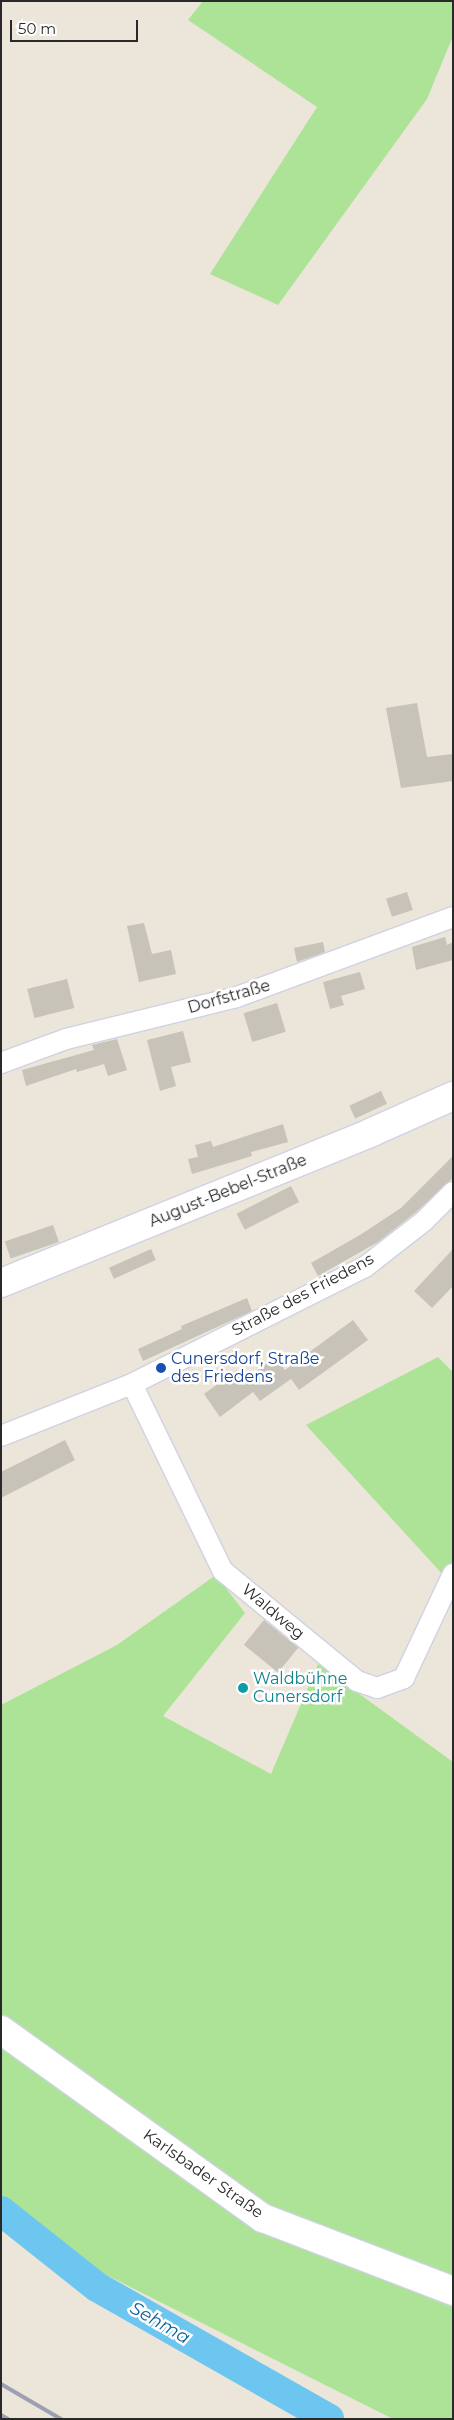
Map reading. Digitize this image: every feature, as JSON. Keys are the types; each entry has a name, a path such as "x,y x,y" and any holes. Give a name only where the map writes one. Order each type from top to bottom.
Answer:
{"main road":[{"name":"August-Bebel-Straße","path":"1,1283 362,1136 453,1096"},
{"name":"Karlsbader Straße","path":"1,2030 263,2218 453,2291"}],"street":[{"name":"Dorfstraße","path":"1,1064 66,1039 237,997 453,916"},
{"name":"Straße des Friedens","path":"1,1436 132,1384 365,1267 424,1221 453,1192"},
{"name":"Waldweg","path":"132,1384 223,1571 357,1681 377,1688 404,1678 453,1574"}],"green space":[{"path":"203,1 453,1 453,36 427,99 278,305 210,274 317,107 188,20"},
{"path":"438,1357 453,1372 453,1563 445,1577 306,1425"},
{"path":"216,1575 245,1613 163,1716 271,1774 318,1664 453,1762 453,2419 393,2419 1,2222 1,1705 117,1645"}],"building":[{"path":"417,703 427,757 453,754 453,781 401,788 386,708"},
{"path":"407,892 413,910 392,917 386,899"},
{"path":"144,923 152,954 171,950 176,974 139,982 127,926"},
{"path":"445,937 447,945 453,942 453,960 416,970 412,947"},
{"path":"323,942 325,952 297,962 294,948"},
{"path":"360,972 365,989 341,996 344,1005 330,1009 323,982"},
{"path":"67,979 74,1008 34,1018 27,989"},
{"path":"277,1003 286,1032 252,1042 244,1013"},
{"path":"183,1031 191,1062 171,1067 176,1086 160,1091 147,1040"},
{"path":"117,1039 127,1070 108,1076 104,1064 77,1072 76,1069 26,1086 22,1070 94,1050 92,1045"},
{"path":"381,1091 387,1104 355,1118 349,1106"},
{"path":"283,1124 288,1142 251,1152 252,1156 192,1174 188,1159 198,1157 195,1145 211,1141 213,1147"},
{"path":"453,1156 453,1178 416,1212 378,1242 318,1276 311,1263 360,1235 401,1208"},
{"path":"291,1186 299,1202 245,1230 237,1214"},
{"path":"53,1225 59,1242 11,1259 5,1242"},
{"path":"151,1249 156,1260 114,1279 109,1268"},
{"path":"453,1249 453,1286 432,1308 414,1291"},
{"path":"247,1298 252,1311 143,1361 138,1349 182,1329 181,1326"},
{"path":"353,1320 368,1340 299,1390 289,1376 291,1379 260,1401 253,1392 220,1417 204,1394 237,1370 244,1380 275,1357 285,1370"},
{"path":"65,1440 75,1460 1,1498 1,1472"},
{"path":"264,1620 298,1648 278,1673 244,1645"}],"waterway":[{"name":"Sehma","path":"1,2211 97,2287 329,2419"}],"railway":[{"path":"1,2384 61,2419"},
{"path":"1,2415 8,2419"}],"place":[{"name":"Cunersdorf, Straße des Friedens","path":"161,1368"},
{"name":"Waldbühne Cunersdorf","path":"243,1688"}]}
